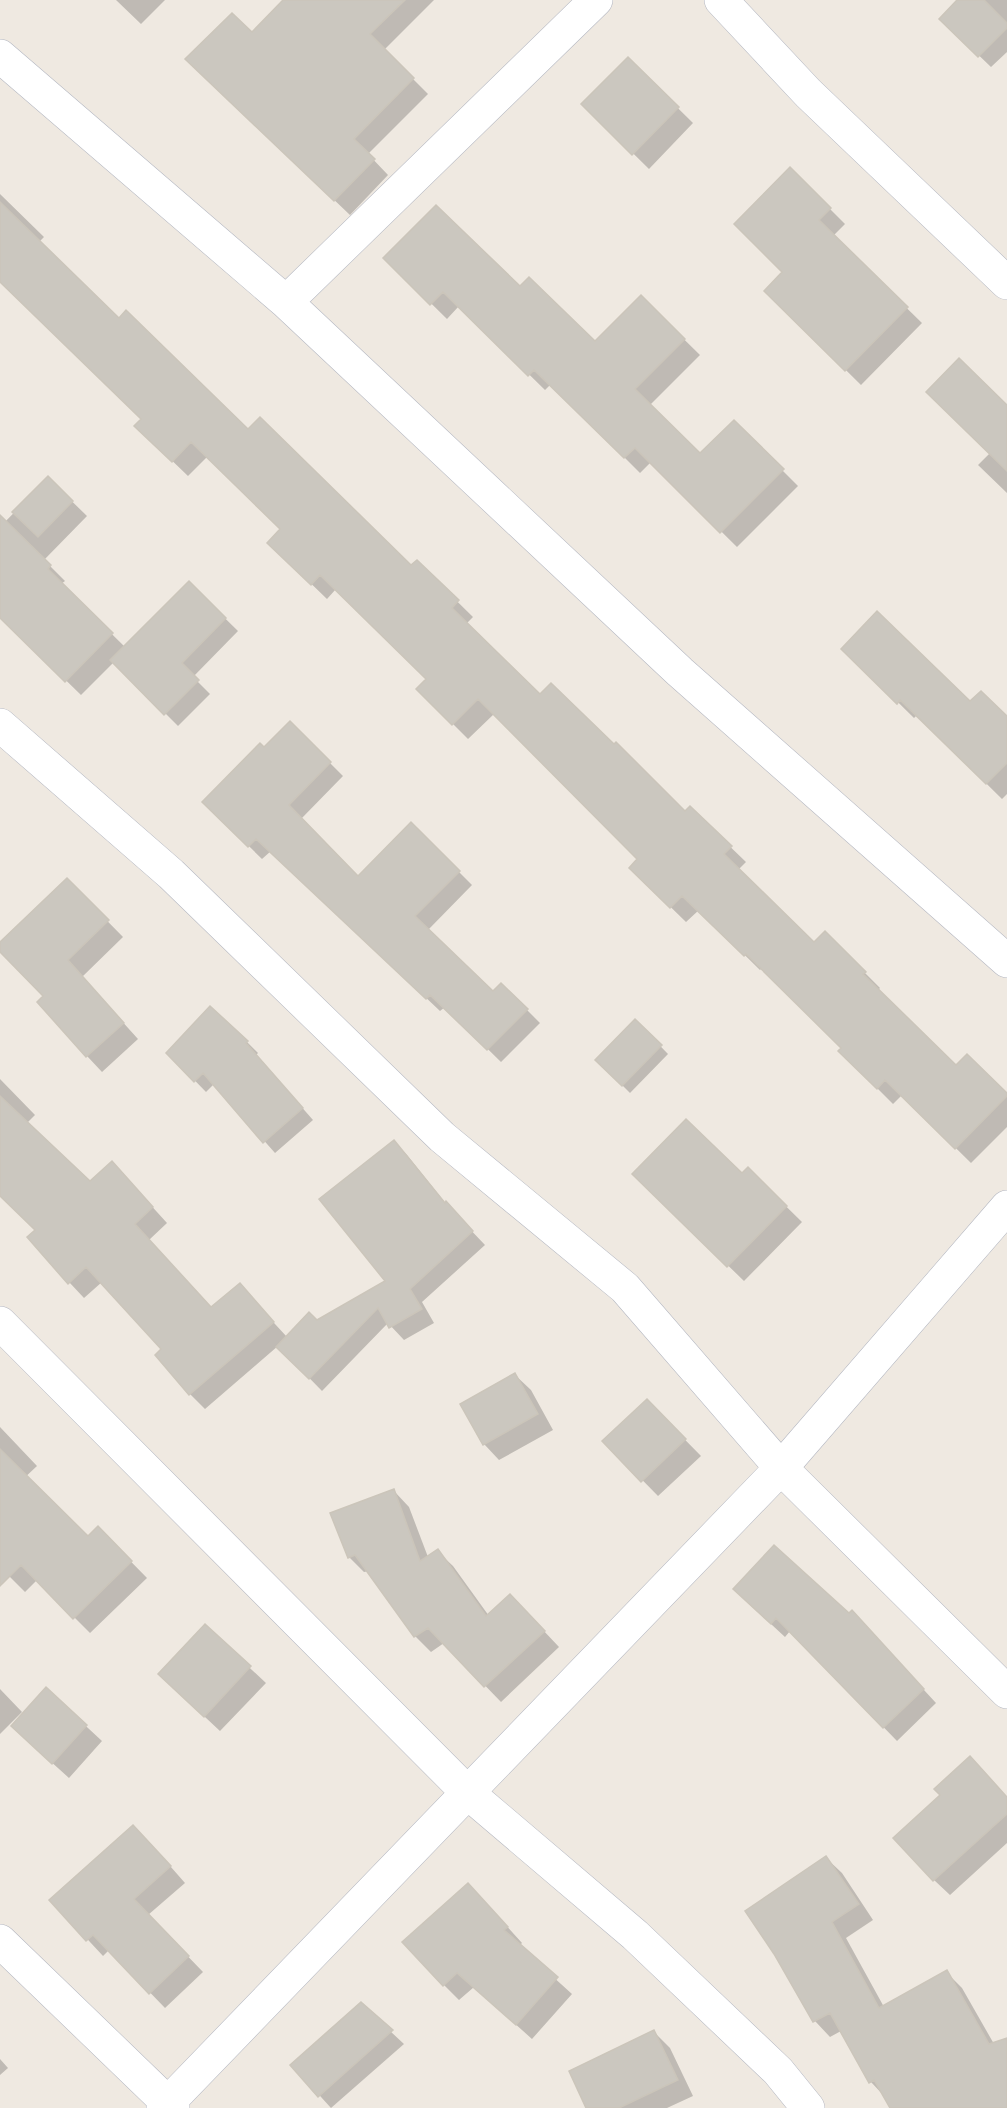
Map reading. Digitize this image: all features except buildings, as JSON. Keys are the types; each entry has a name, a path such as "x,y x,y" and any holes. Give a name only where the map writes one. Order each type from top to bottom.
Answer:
{"street":[{"path":"286,302 596,0"},
{"path":"720,0 808,93 1007,283"},
{"path":"0,56 286,302 680,672 1007,961"},
{"path":"0,724 171,874 442,1137 625,1288 781,1468 1007,1692"},
{"path":"0,1941 168,2106 781,1468 1007,1207"},
{"path":"0,1323 468,1793 635,1935 778,2071 808,2108"}]}
